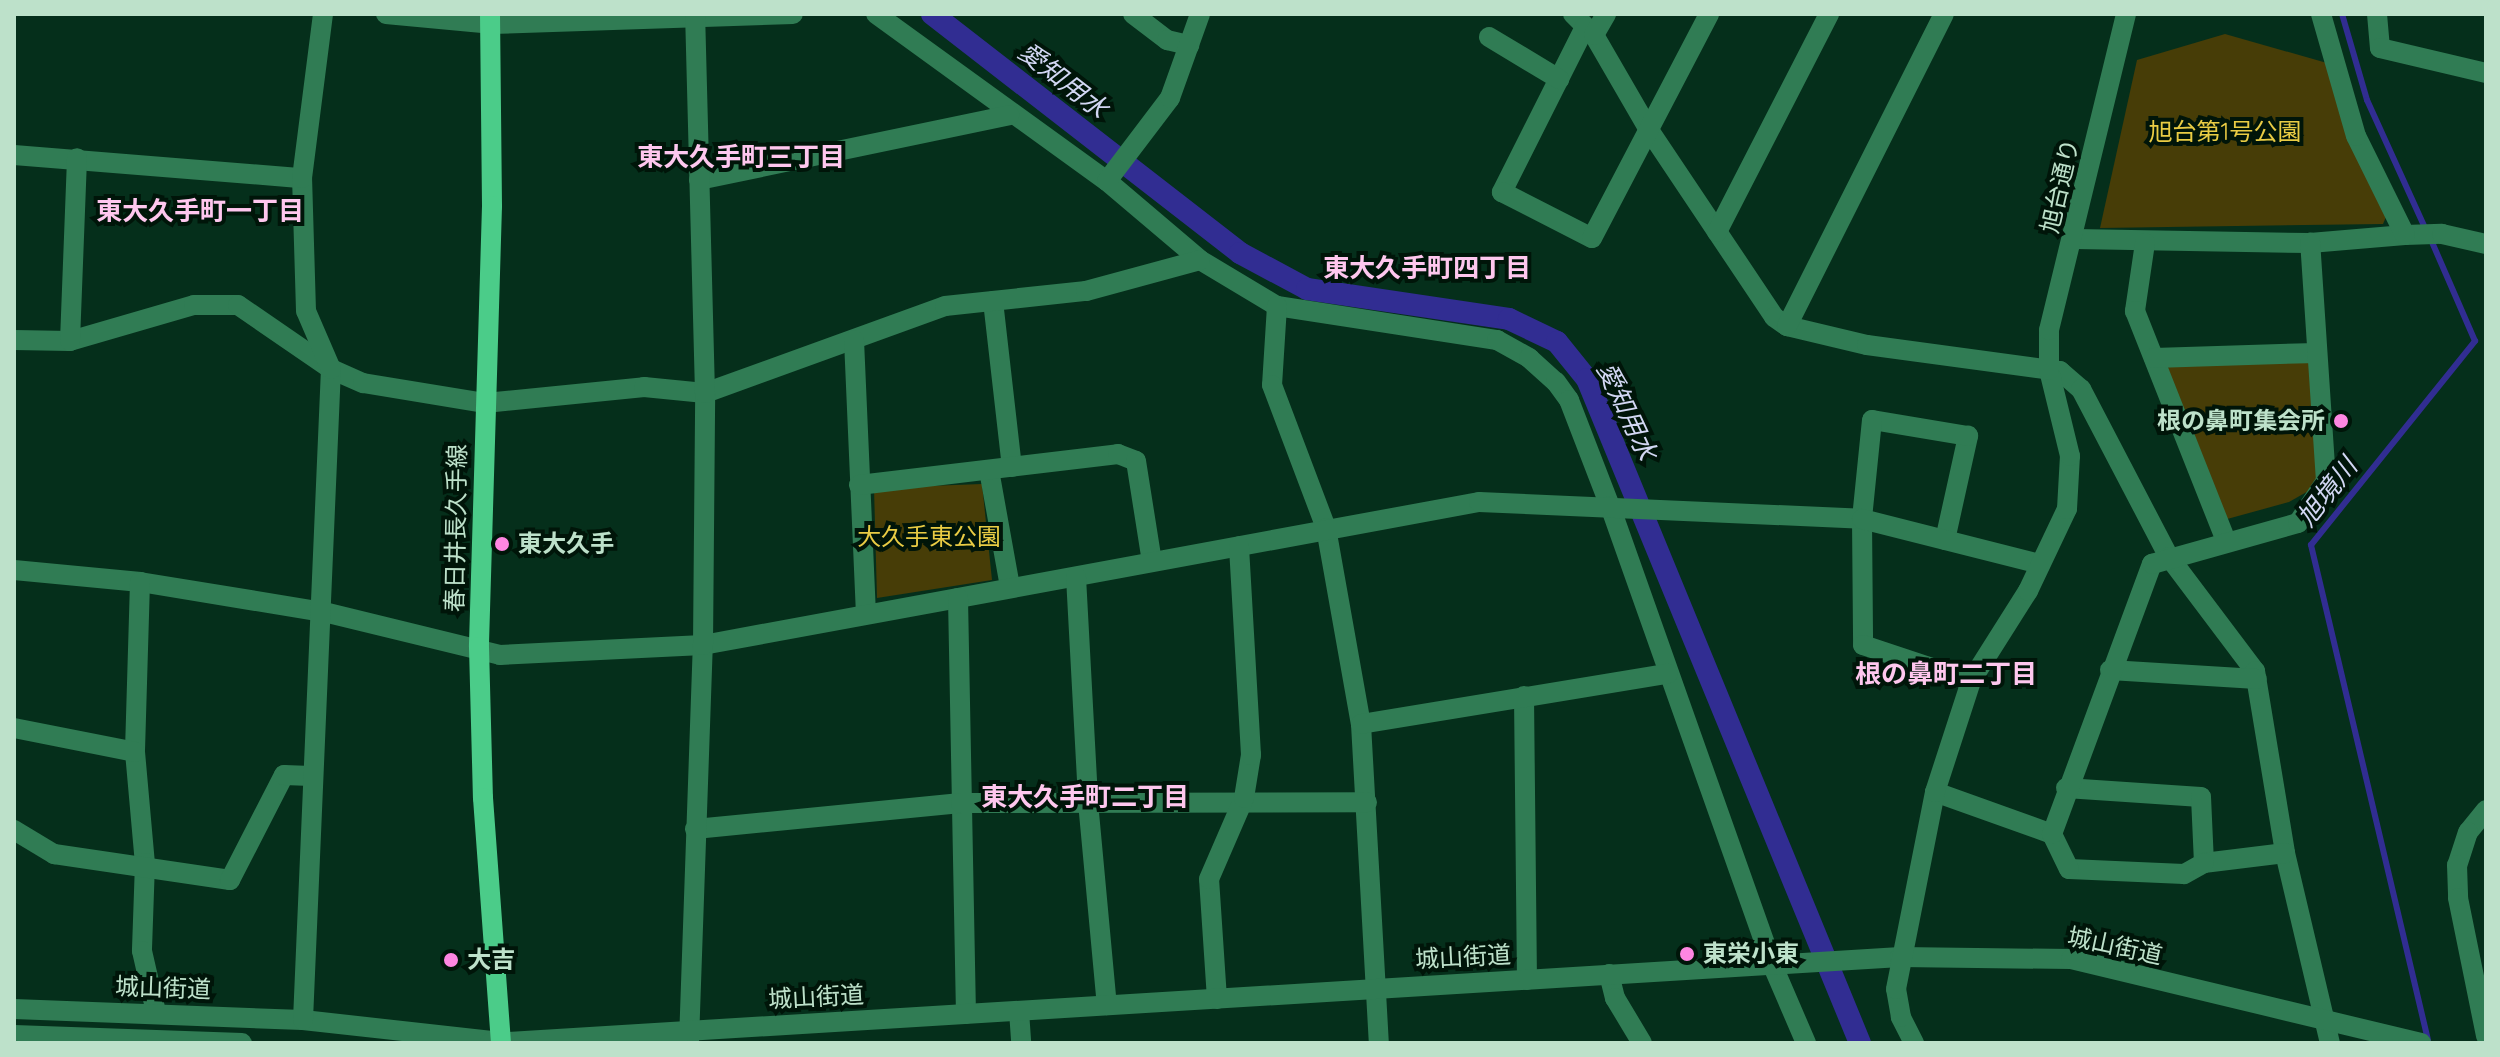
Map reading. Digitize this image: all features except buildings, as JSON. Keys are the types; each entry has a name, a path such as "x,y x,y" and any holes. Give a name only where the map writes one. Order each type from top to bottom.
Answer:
{"main road":[{"name":"春日井長久手線","path":"490,19 479,647 483,798 497,1043"}],"street":[{"path":"303,1020 311,776 324,612 331,369 306,311 302,178 323,14"},
{"path":"386,14 490,19 793,14"},
{"path":"688,1037 703,645 705,393 695,14"},
{"path":"876,14 1009,115 1107,181 1200,260 1277,306 1497,340 1529,358 1569,400 1617,507 1668,674 1782,964 1806,1043"},
{"path":"1133,14 1167,40 1189,45"},
{"path":"1107,181 1163,105 1200,14"},
{"path":"1606,14 1584,25 1502,192 1592,238 1709,14"},
{"path":"1717,232 1829,14"},
{"path":"1787,326 1944,14"},
{"name":"旭台通り","path":"1914,1043 1901,1017 1896,989 1935,792 1971,681 2040,564 2067,509 2070,456 2049,370 2049,330 2075,239 2126,14"},
{"path":"2321,14 2356,136 2405,235"},
{"path":"2377,14 2380,48 2486,73"},
{"path":"1584,25 1649,130 1774,317 1787,326 1867,345 2060,371 2081,389 2169,557 2232,634 2257,679 2285,853 2330,1043"},
{"path":"1489,37 1559,79"},
{"path":"699,180 1009,115"},
{"path":"14,155 302,178"},
{"path":"70,341 77,158"},
{"path":"2075,239 2145,243 2310,243 2442,234 2486,244"},
{"path":"2145,243 2135,311 2226,541"},
{"path":"2285,853 2204,863 2184,874 2069,869 2052,834 2066,788 2152,564 2298,523 2326,481 2310,243"},
{"path":"14,340 70,341 194,305 238,305 331,369 363,383 485,403 644,387 705,393 945,306 1086,291 1200,260"},
{"path":"993,301 1012,467"},
{"path":"1277,306 1272,385 1326,528 1361,724 1379,1043"},
{"path":"854,340 866,612"},
{"path":"2154,358 2317,353"},
{"path":"1945,540 1968,436 1872,420 1862,519 1863,645 1971,681"},
{"path":"859,485 1118,454 1136,461 1152,562"},
{"path":"989,470 1010,587"},
{"path":"14,570 140,582 324,612 479,647 500,655 703,645 866,612 1076,577 1326,528 1479,502 1862,519 2040,564"},
{"path":"1217,999 1209,879 1244,798 1251,755 1239,546"},
{"path":"1076,577 1088,802 1107,1005"},
{"path":"140,582 135,752 145,863 142,951 156,1012"},
{"path":"958,598 966,1014"},
{"path":"2110,670 2257,679"},
{"path":"1361,724 1668,674"},
{"path":"1524,696 1527,980"},
{"path":"14,728 135,752"},
{"path":"14,830 54,854 145,863 230,880 284,775 311,776"},
{"path":"2066,788 2201,797 2204,863"},
{"path":"1935,792 2052,834"},
{"path":"695,829 961,803 1244,798 1367,802"},
{"path":"2486,810 2468,832 2457,865 2458,898 2486,1036"},
{"name":"城山街道","path":"14,1009 156,1012 303,1020 497,1043 688,1037 966,1014 1866,958 2071,959 2420,1043"},
{"path":"1609,974 1615,998 1642,1043"},
{"path":"1019,1011 1021,1043"},
{"name":"城山街道","path":"14,1035 242,1043"}],"green space":[{"name":"旭台第1号公園","path":"2225,34 2327,63 2388,212 2383,224 2100,228 2137,60"},
{"path":"2308,353 2326,481 2289,502 2220,521 2166,366"},
{"name":"大久手東公園","path":"982,484 992,580 877,598 874,488"}],"waterway":[{"name":"愛知用水","path":"932,14 1240,253 1307,289 1509,319 1557,342 1587,379 1860,1043"},
{"name":"旭境川","path":"2342,14 2367,100 2426,230"},
{"name":"旭境川","path":"2428,1040 2311,545 2475,341 2431,240"}],"place":[{"name":"根の鼻町集会所","path":"2341,421"},
{"name":"東大久手","path":"502,544"},
{"name":"東栄小東","path":"1687,954"},
{"name":"大吉","path":"451,960"}],"district":[{"name":"東大久手町三丁目","path":"741,157"},
{"name":"東大久手町一丁目","path":"200,211"},
{"name":"東大久手町四丁目","path":"1427,268"},
{"name":"根の鼻町二丁目","path":"1946,674"},
{"name":"東大久手町二丁目","path":"1085,797"}]}
